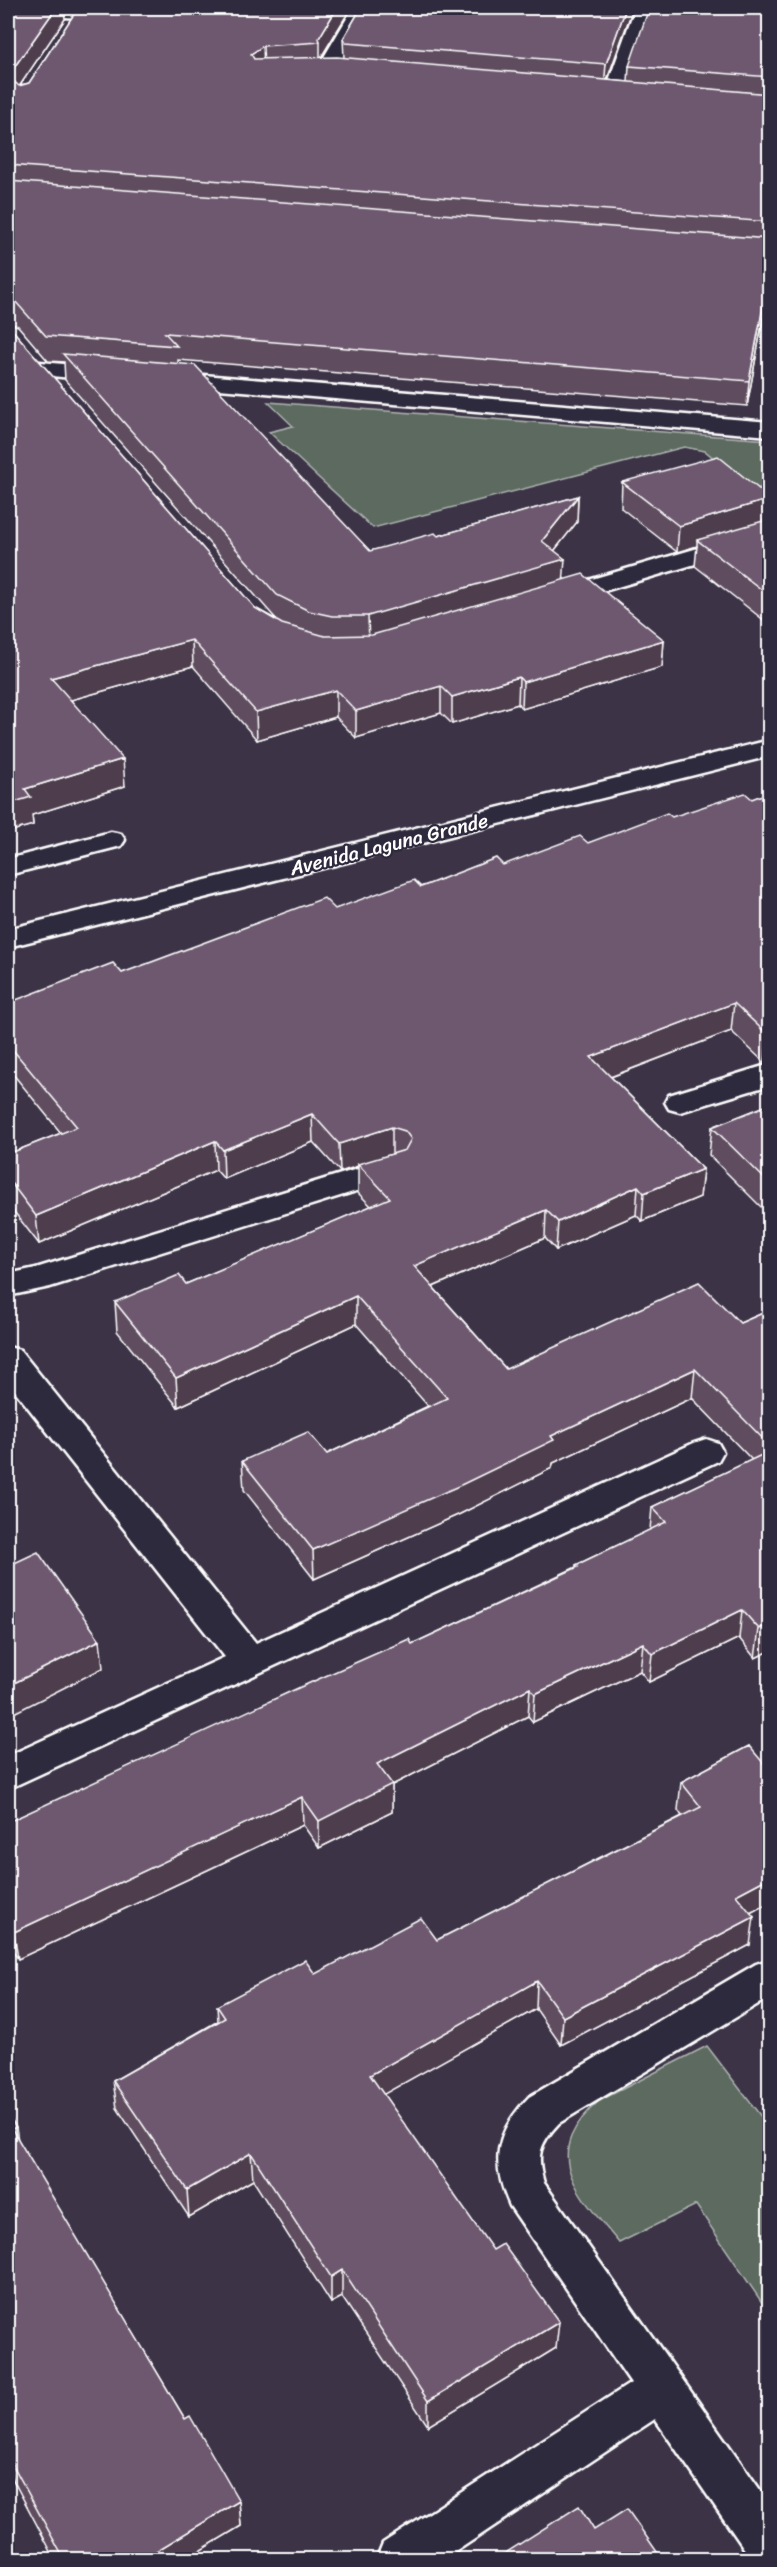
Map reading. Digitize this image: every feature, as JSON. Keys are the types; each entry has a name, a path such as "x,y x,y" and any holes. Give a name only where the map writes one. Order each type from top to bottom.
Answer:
{"street":[{"path":"14,8 82,10"},
{"path":"362,8 332,62 330,73 383,79"},
{"path":"613,97 644,8"},
{"path":"68,32 82,10"},
{"path":"590,95 635,99"},
{"path":"63,396 33,362 140,377 770,429"},
{"path":"531,605 770,534"},
{"name":"Avenida Laguna Grande","path":"8,938 770,748"},
{"path":"8,867 111,840"},
{"path":"680,1102 770,1074"},
{"path":"8,1285 38,1279 393,1169"},
{"path":"8,1359 250,1662"},
{"path":"8,1773 706,1452"},
{"path":"770,1976 544,2110 527,2127 518,2148 518,2170 525,2192 770,2545"},
{"path":"400,2559 661,2389"}],"green space":[{"path":"268,402 769,440 769,485 753,490 705,451 684,447 373,528 269,432 293,426"},
{"path":"707,2046 769,2127 769,2313 696,2205 619,2243 578,2190 570,2173 567,2156 570,2139 580,2121 599,2101"}],"building":[{"path":"8,8 56,8 8,76"},
{"path":"78,8 337,8 319,38 320,42 263,46 251,54 254,59 337,57 770,94 770,222 8,165 8,76 19,86 29,83"},
{"path":"361,8 626,8 606,64 346,43 343,39"},
{"path":"649,8 770,8 770,77 629,66"},
{"path":"8,181 770,239 770,269 749,381 165,333 177,346 46,336 15,301 8,298"},
{"path":"8,325 255,608 282,624 325,636 372,635 583,574 664,640 523,682 519,677 452,697 441,686 356,711 336,690 256,712 192,640 51,678 123,759 25,789 31,797 8,804"},
{"path":"63,354 195,365 370,551 435,533 438,536 578,496 542,541 565,559 368,616 332,616 309,611 277,595"},
{"path":"718,456 770,499 679,526 622,482"},
{"path":"770,519 770,596 697,540"},
{"path":"770,792 770,1035 734,1003 591,1057 703,1169 644,1193 638,1186 558,1222 546,1210 414,1266 506,1369 699,1282 740,1323 770,1310 770,1446 695,1369 551,1436 554,1440 461,1485 313,1550 242,1461 308,1432 327,1454 447,1398 356,1296 176,1378 115,1302 179,1275 186,1284 390,1198 358,1164 405,1150 411,1139 405,1131 392,1127 339,1144 312,1114 223,1150 215,1141 36,1216 8,1179 8,1154 77,1127 8,1044 8,1003 113,963 122,973 324,898 335,909 414,880 421,887 496,858 503,865 580,836 588,843 667,813 672,817 745,793 752,799"},
{"path":"770,1104 770,1184 712,1127"},
{"path":"770,1451 770,1624 759,1629 742,1610 652,1654 643,1643 535,1694 530,1688 377,1764 392,1784 319,1821 302,1797 14,1932 8,1923 8,1822 296,1689 409,1639 412,1644 578,1567 576,1565 666,1522 652,1507"},
{"path":"38,1552 100,1640 8,1686 8,1566"},
{"path":"749,1746 765,1765 770,1762 770,1877 736,1895 754,1917 563,2017 537,1981 370,2075 493,2250 503,2244 559,2322 428,2401 342,2270 331,2277 251,2153 187,2190 113,2081 225,2018 217,2006 305,1960 315,1974 421,1918 437,1940 701,1807 681,1782"},
{"path":"8,2114 16,2127 12,2129 185,2419 190,2416 239,2501 143,2559 64,2559 8,2456"},
{"path":"579,2506 594,2530 627,2509 662,2559 496,2559"}]}
